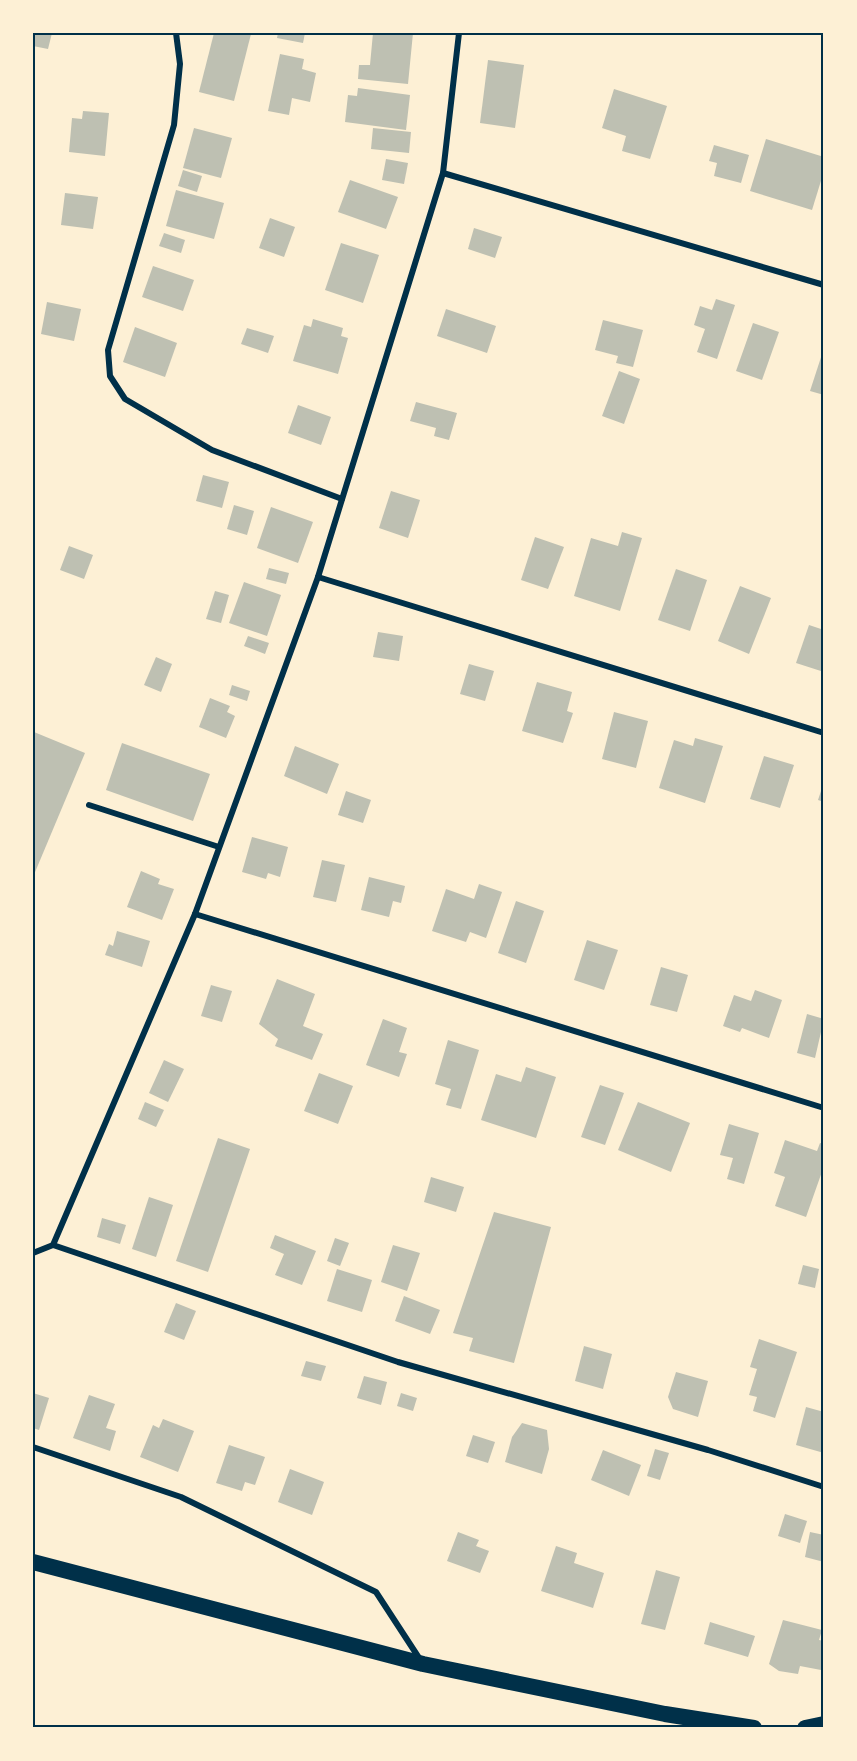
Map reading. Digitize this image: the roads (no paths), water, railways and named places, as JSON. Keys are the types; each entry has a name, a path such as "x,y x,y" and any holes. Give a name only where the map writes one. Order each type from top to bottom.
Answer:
{"highway":[{"path":"33,1562 423,1664 665,1714 754,1728"},
{"path":"806,1728 824,1725"}],"street":[{"path":"176,33 180,64 174,125 108,350 110,376 125,399 212,450 342,498"},
{"path":"53,1245 195,914 318,577 443,173 459,33"},
{"path":"443,173 824,285"},
{"path":"318,577 824,733"},
{"path":"89,805 219,848"},
{"path":"195,914 824,1108"},
{"path":"33,1253 53,1245 398,1362 708,1450 824,1486"},
{"path":"33,1447 181,1497 376,1592 423,1664"}]}
